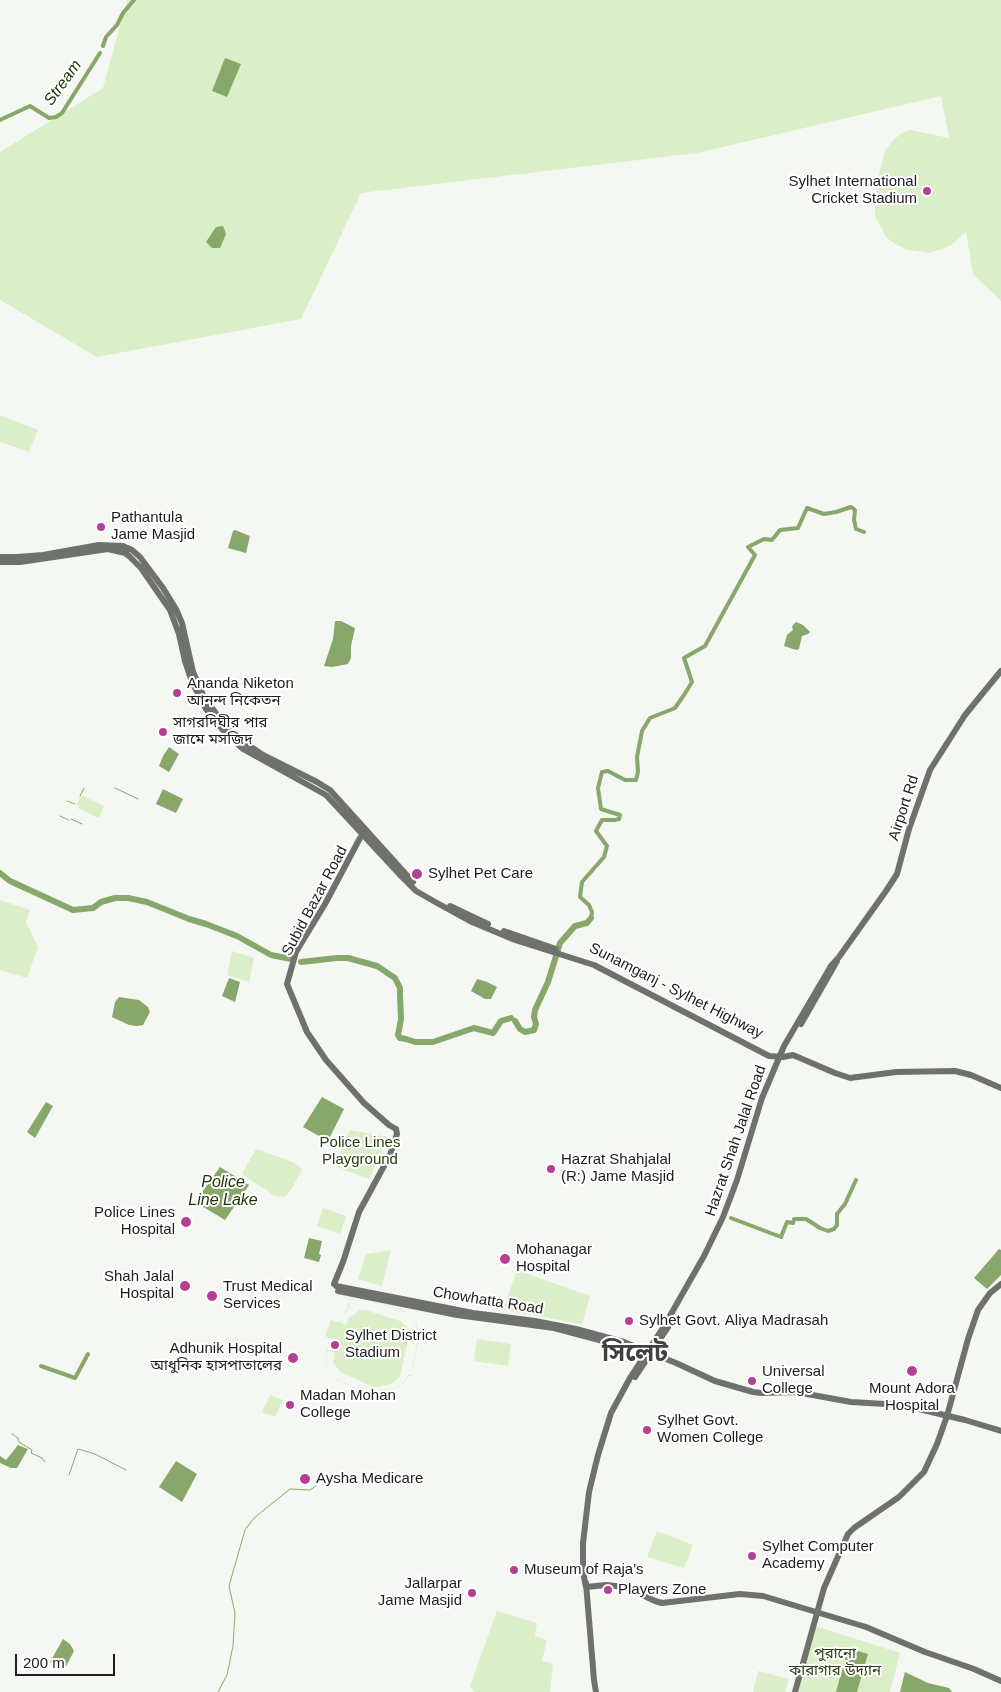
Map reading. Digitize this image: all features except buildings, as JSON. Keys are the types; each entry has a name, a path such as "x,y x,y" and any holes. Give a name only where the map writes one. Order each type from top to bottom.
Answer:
{"main road":[{"name":"Sunamganj - Sylhet Highway","path":"0,562 20,562 99,545 123,546 132,550 140,557 176,609 185,637 189,661 196,680 207,701 232,734 263,755 330,790 423,893 492,926 551,950"},
{"name":"Sunamganj - Sylhet Highway","path":"0,557 17,558 108,550 125,553 129,556 141,568 170,610 179,634 192,682 206,709 223,730 243,749 326,795 401,876 426,897 472,922 515,940 603,965 704,1020 781,1057 793,1055 850,1078 896,1072 955,1072 971,1075 1001,1088"},
{"name":"Airport Rd","path":"781,1057 835,967 838,957 897,874 909,829 930,770 965,714 1001,671"},
{"name":"Subid Bazar Road","path":"335,1287 346,1238 358,1204 382,1161 391,1142 393,1132 396,1129 364,1103 326,1060 307,1032 287,984 296,952 363,835"},
{"name":"Hazrat Shah Jalal Road","path":"596,1692 586,1587 586,1543 601,1456 613,1414 627,1387 699,1272 726,1218 734,1200 766,1096 781,1057"},
{"path":"795,1692 824,1588 848,1534 899,1497 924,1472 947,1416 978,1310 990,1293 1001,1284"},
{"name":"Chowhatta Road","path":"335,1287 472,1318 535,1323 634,1347 649,1351 715,1381 761,1394 796,1392 851,1402 902,1405 1001,1431"},
{"path":"586,1587 606,1585 625,1587 662,1603 740,1594 788,1602 866,1627 1001,1681"}],"green space":[{"path":"127,0 1001,0 1001,301 973,274 966,232 950,246 930,253 908,250 887,238 876,219 874,203 881,165 885,151 894,139 910,130 949,138 941,96 697,153 361,193 301,319 97,357 0,300 0,152 103,88"},
{"path":"0,415 38,430 29,452 0,442"},
{"path":"81,795 104,806 99,818 79,809 77,804"},
{"path":"0,900 30,910 26,922 38,947 27,978 0,970"},
{"path":"232,951 254,958 249,982 227,975"},
{"name":"Police Lines Playground","path":"350,1130 388,1137 369,1179 334,1166"},
{"path":"256,1149 293,1162 301,1168 302,1170 285,1197 275,1196 242,1174"},
{"path":"323,1208 346,1216 340,1234 317,1226"},
{"path":"391,1250 382,1286 358,1279 366,1254"},
{"path":"517,1270 590,1296 582,1324 503,1310"},
{"path":"374,1301 404,1310 414,1319 404,1311"},
{"name":"Sylhet District Stadium","path":"360,1310 366,1310 400,1321 407,1327 409,1337 399,1378 391,1384 378,1387 371,1386 340,1372 333,1362 335,1353 328,1350 325,1359 327,1349 332,1351 336,1341 325,1336 331,1320 339,1323 343,1315 340,1322 346,1325 349,1318 354,1314"},
{"path":"414,1319 417,1325 419,1337 411,1376 408,1376 404,1383 393,1389 366,1392 394,1388 404,1382 408,1375 411,1375 418,1337"},
{"path":"477,1339 511,1344 508,1366 474,1361"},
{"path":"270,1395 283,1400 275,1417 262,1412"},
{"path":"657,1531 693,1545 684,1568 647,1557"},
{"path":"497,1611 537,1623 535,1636 547,1640 542,1661 553,1664 550,1692 474,1692 470,1686"},
{"name":"পুরানো কারাগার উদ্যান","path":"815,1626 900,1653 890,1692 797,1692"},
{"path":"758,1671 789,1679 785,1692 753,1692"}],"water":[{"path":"225,58 241,64 227,97 212,91"},
{"path":"223,226 226,234 220,248 212,248 206,242 216,227"},
{"path":"235,530 250,536 246,553 228,548 233,531"},
{"path":"335,621 341,621 355,628 351,646 351,658 348,664 332,667 324,666 333,639"},
{"path":"796,622 803,625 810,632 802,636 799,649 796,650 784,646 787,635 793,630 792,626"},
{"path":"169,747 179,754 169,772 159,766"},
{"path":"163,789 183,799 176,813 156,804"},
{"path":"229,978 240,982 235,1002 222,996"},
{"path":"477,979 497,987 491,999 485,999 471,991"},
{"path":"119,997 139,1000 148,1007 150,1012 143,1025 129,1025 112,1017 115,1002"},
{"path":"322,1097 344,1109 328,1141 303,1127"},
{"path":"46,1102 53,1106 35,1138 27,1132"},
{"name":"Police Line Lake","path":"220,1167 249,1185 225,1220 195,1202"},
{"path":"309,1238 322,1241 319,1262 304,1258"},
{"path":"999,1249 1001,1250 1001,1275 987,1289 974,1278"},
{"path":"18,1445 28,1449 17,1468 11,1468 0,1463 0,1456 6,1460"},
{"path":"176,1461 197,1474 182,1502 159,1487"},
{"path":"63,1639 70,1644 74,1651 64,1670 50,1662"},
{"path":"851,1649 868,1654 857,1692 836,1692 847,1652"},
{"path":"905,1672 928,1683 949,1688 952,1692 900,1692"}],"waterway":[{"path":"103,46 106,37 117,25 123,13 134,0"},
{"name":"Stream","path":"0,120 30,106 49,118 56,117 62,113 100,53"},
{"path":"591,918 592,912 589,905 580,897 582,882 604,857 607,846 596,831 602,820 619,819 620,815 601,809 598,788 602,772 608,771 625,780 636,780 638,772 637,757 642,731 650,718 675,708 692,682 684,658 705,646 755,555 748,547 764,539 772,540 780,530 798,528 807,508 824,514 851,507 855,510 854,520 856,529 864,532"},
{"path":"80,796 84,788"},
{"path":"115,788 138,799"},
{"path":"67,801 75,804"},
{"path":"60,816 69,820"},
{"path":"71,819 82,824"},
{"path":"0,873 10,881 73,910 93,908 101,902 115,898 128,898 147,902 237,936 271,955 291,959"},
{"path":"515,1021 520,1029 525,1032 534,1030 536,1024 535,1010 548,982 560,943 575,926 587,923 591,918"},
{"path":"301,962 348,958 377,966 395,978 400,988 401,1019 398,1035 400,1038 415,1042 433,1042 474,1028 493,1033 501,1021 511,1018"},
{"path":"731,1218 781,1237 787,1222 793,1223 794,1219 806,1219 828,1231 834,1229 837,1225 837,1214 845,1204 856,1180"},
{"path":"41,1366 75,1378 88,1354"},
{"path":"12,1434 18,1438 19,1442 32,1450 31,1453 42,1458 45,1462"},
{"path":"69,1475 78,1449 95,1454 126,1470"},
{"path":"218,1692 227,1675 233,1646 235,1613 229,1586 245,1530 254,1518 290,1489 310,1490 316,1486"}],"place":[{"name":"Sylhet International Cricket Stadium","path":"927,191"},
{"name":"Pathantula Jame Masjid","path":"101,527"},
{"name":"Ananda Niketon আনন্দ নিকেতন","path":"177,693"},
{"name":"সাগরদিঘীর পার জামে মসজিদ","path":"163,732"},
{"name":"Sylhet Pet Care","path":"417,874"},
{"name":"Hazrat Shahjalal (R:) Jame Masjid","path":"551,1169"},
{"name":"Police Lines Hospital","path":"186,1222"},
{"name":"Mohanagar Hospital","path":"505,1259"},
{"name":"Shah Jalal Hospital","path":"185,1286"},
{"name":"Trust Medical Services","path":"212,1296"},
{"name":"Sylhet Govt. Aliya Madrasah","path":"629,1321"},
{"name":"Sylhet District Stadium","path":"335,1345"},
{"name":"Adhunik Hospital আধুনিক হাসপাতালের","path":"293,1358"},
{"name":"Mount Adora Hospital","path":"912,1371"},
{"name":"Universal College","path":"752,1381"},
{"name":"Madan Mohan College","path":"290,1405"},
{"name":"Sylhet Govt. Women College","path":"647,1430"},
{"name":"Aysha Medicare","path":"305,1479"},
{"name":"Sylhet Computer Academy","path":"752,1556"},
{"name":"Museum of Raja's","path":"514,1570"},
{"name":"Players Zone","path":"608,1590"},
{"name":"Jallarpar Jame Masjid","path":"472,1593"}],"district":[{"name":"সিলেট","path":"635,1354"}]}
